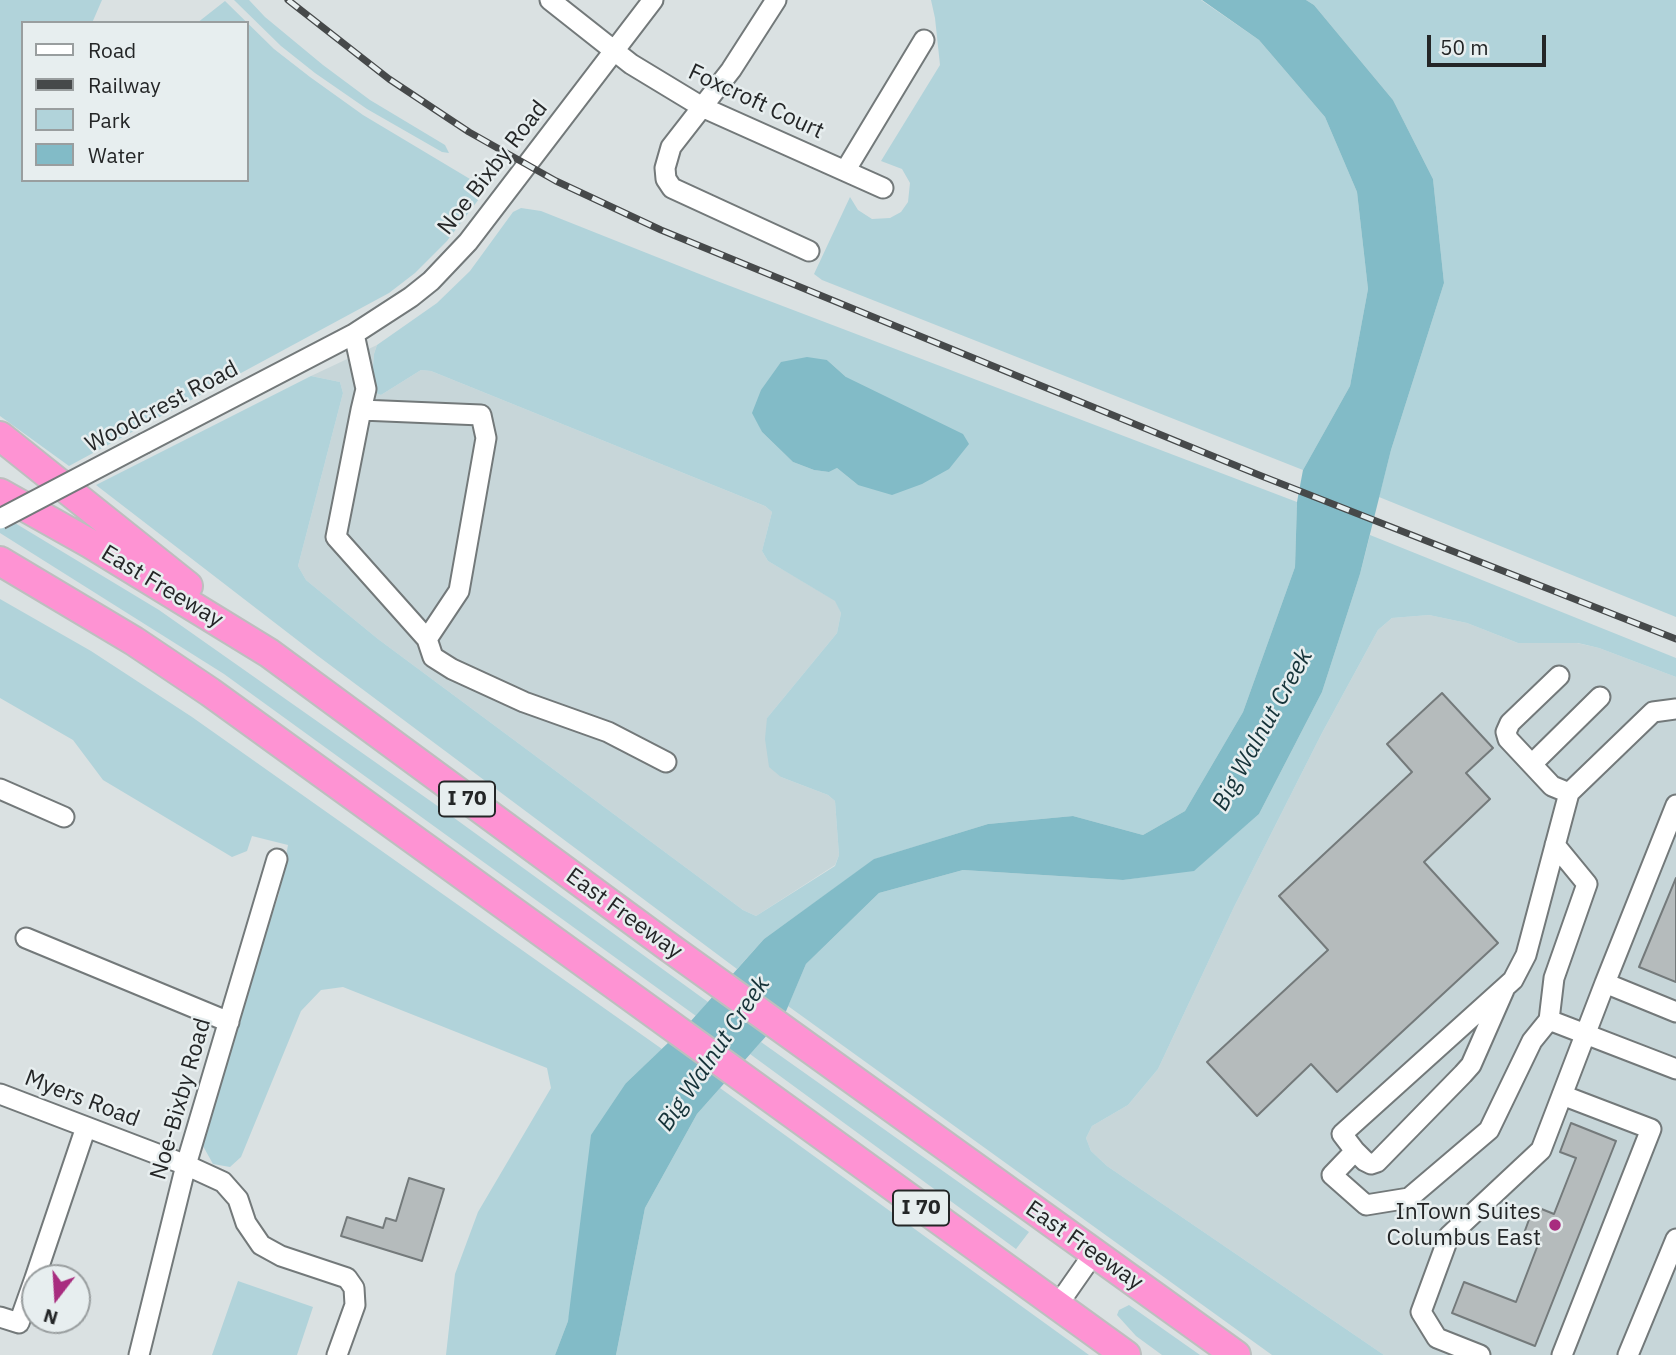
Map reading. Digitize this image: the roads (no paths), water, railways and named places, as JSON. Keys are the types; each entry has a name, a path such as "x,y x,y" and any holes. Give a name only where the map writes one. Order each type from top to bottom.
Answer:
{"highway":[{"path":"0,436 107,519 269,653"},
{"name":"East Freeway","path":"0,492 91,544 269,653 666,945 1236,1355"},
{"name":"I 70","path":"0,563 134,641 210,692 1126,1355"}],"street":[{"name":"Foxcroft Court","path":"550,0 631,64 702,107 883,188"},
{"name":"Noe Bixby Road","path":"350,336 411,298 450,263 653,0"},
{"path":"776,0 731,70 671,147 665,168 666,179 672,188 809,251"},
{"path":"845,171 925,40"},
{"path":"350,336 366,389 336,537 427,639 433,657 452,669 524,702 608,732 666,762"},
{"name":"Woodcrest Road","path":"0,519 350,336"},
{"path":"361,410 481,415 486,438 459,591 427,639"},
{"path":"1559,676 1510,723 1506,732 1508,739 1552,786 1569,793"},
{"path":"1532,764 1600,697"},
{"path":"1506,986 1471,1065 1377,1162 1371,1164 1364,1161 1342,1134 1506,986 1513,980 1526,955 1569,793 1653,712 1676,709"},
{"path":"0,789 64,817"},
{"path":"1480,1355 1437,1338 1421,1312 1448,1236 1541,1150 1676,805"},
{"path":"1355,1151 1332,1175 1366,1205 1409,1198 1489,1130 1532,1041 1549,1020 1553,978 1587,884 1555,845"},
{"name":"Noe-Bixby Road","path":"139,1355 186,1165 277,859"},
{"path":"26,938 229,1022"},
{"path":"1605,983 1676,1012"},
{"path":"1549,1020 1676,1069"},
{"name":"Myers Road","path":"0,1094 186,1165 223,1182 238,1199 246,1223 261,1245 281,1256 347,1278 354,1288 355,1305 337,1355"},
{"path":"1562,1095 1651,1129 1562,1355"},
{"path":"40,1264 86,1127"},
{"path":"1628,1355 1676,1239"},
{"path":"1056,1306 1094,1253"},
{"path":"0,1317 19,1323 21,1317"}],"water":[{"name":"Big Walnut Creek","path":"1202,0 1306,0 1314,5 1393,100 1433,179 1444,283 1391,450 1360,574 1322,692 1259,814 1194,871 1123,880 963,870 879,893 806,964 784,1016 697,1114 645,1208 616,1355 555,1355 568,1321 591,1135 626,1083 690,1022 764,939 874,859 988,824 1073,816 1143,835 1185,811 1243,712 1295,567 1297,502 1303,470 1350,386 1368,289 1357,192 1325,117 1259,40"},
{"path":"807,357 827,360 846,377 963,434 969,444 949,469 922,484 892,495 858,485 837,468 829,472 814,470 793,462 762,432 752,413 761,390 781,362"}],"railway":[{"path":"288,0 389,79 469,132 556,181 661,230 1259,475 1676,639"}],"place":[{"name":"InTown Suites Columbus East","path":"1555,1225"}]}
